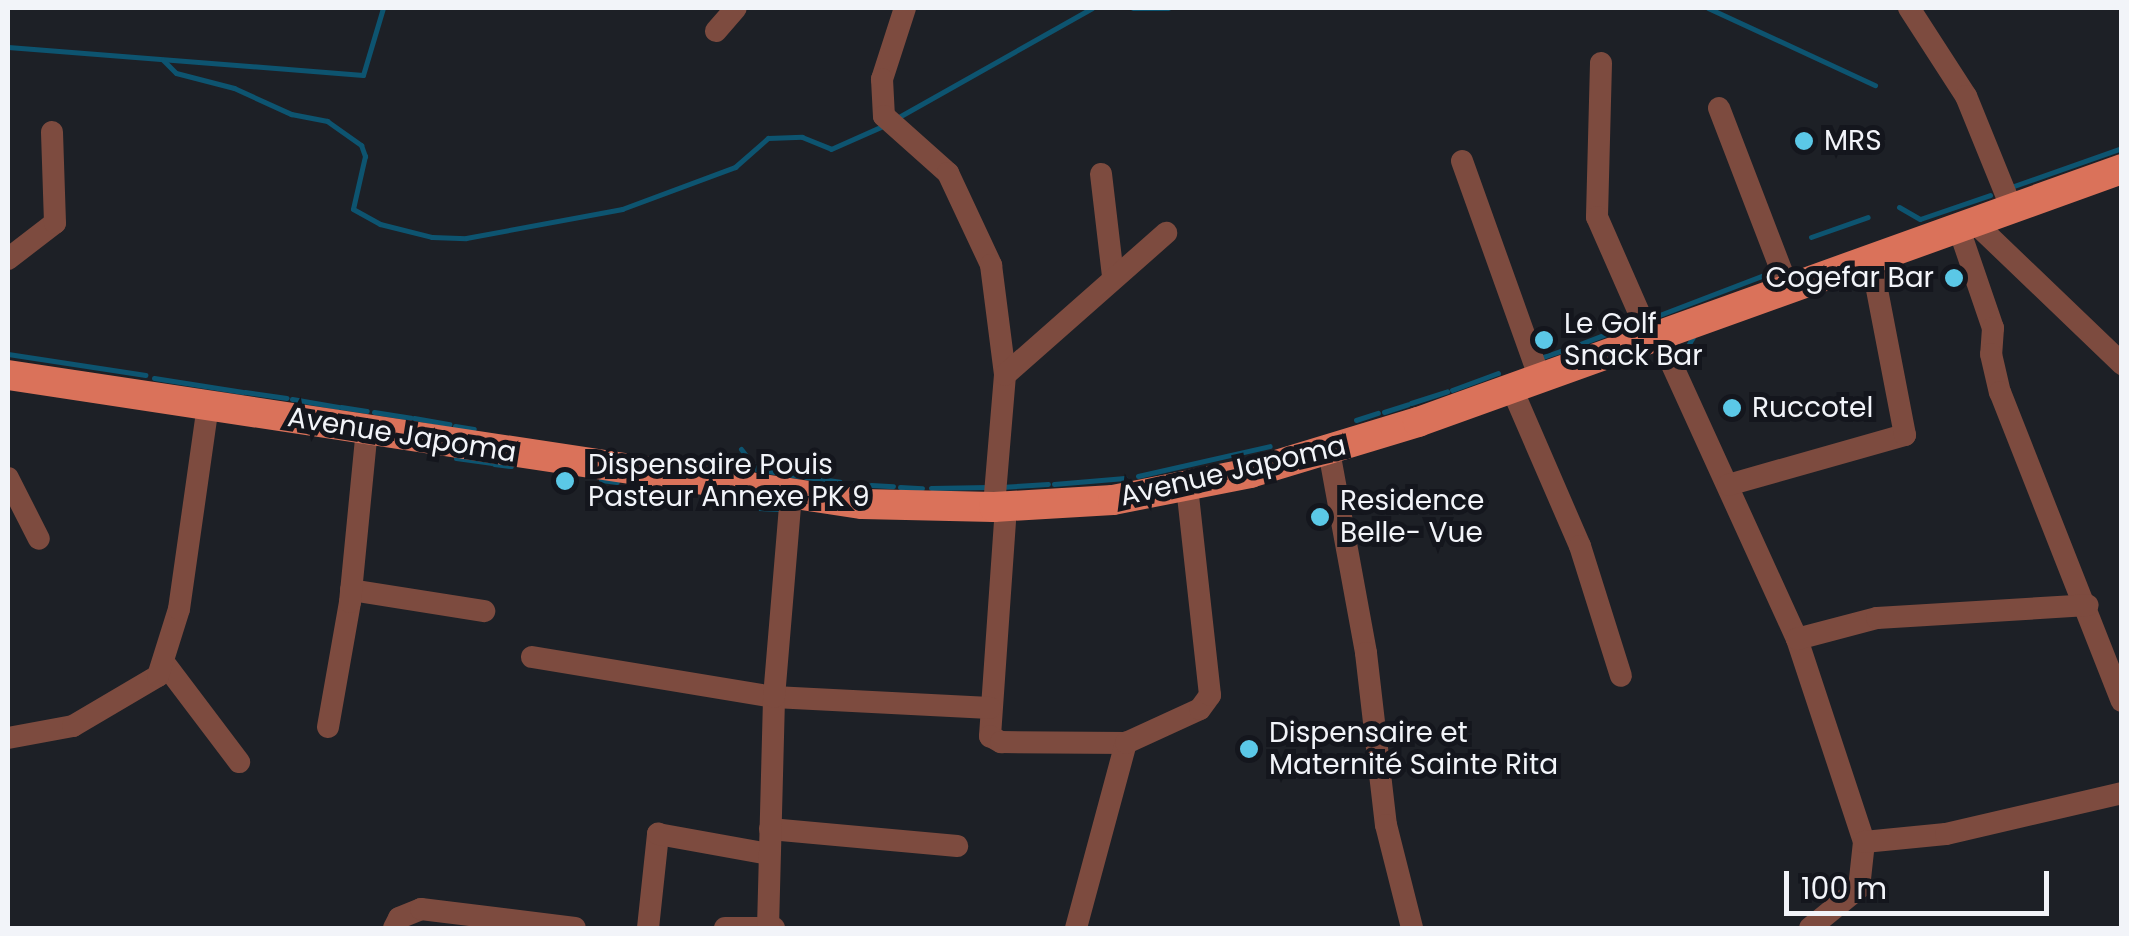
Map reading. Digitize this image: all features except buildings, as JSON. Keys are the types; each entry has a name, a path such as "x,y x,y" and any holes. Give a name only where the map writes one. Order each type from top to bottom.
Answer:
{"main road":[{"name":"Avenue Japoma","path":"8,375 791,496 1000,507 1187,488 1329,451 2122,169"}],"street":[{"path":"716,31 736,8"},
{"path":"905,8 882,79 884,116 948,173 983,238 1005,375 990,736 1001,742 1126,743 1200,709 1210,695 1187,488"},
{"path":"1909,8 1966,96 2012,206"},
{"path":"1600,63 1597,217 1728,485 1797,639 1864,842 1860,888 1810,928"},
{"path":"1719,108 1788,288"},
{"path":"8,259 55,223 52,132"},
{"path":"1462,161 1526,384 1621,676"},
{"path":"1101,174 1113,276"},
{"path":"1966,224 2122,364"},
{"path":"1966,224 1993,328 1990,354 2000,392 2088,604 2122,701"},
{"path":"1005,375 1166,233"},
{"path":"1728,485 1906,435 1871,259"},
{"path":"8,738 73,726 147,685 164,664 179,609 208,405"},
{"path":"328,726 351,590 367,430"},
{"path":"1329,451 1366,653 1386,825 1412,928"},
{"path":"8,478 38,539"},
{"path":"724,928 771,928 774,697 791,496"},
{"path":"351,590 484,611"},
{"path":"1797,639 1876,618 2088,604"},
{"path":"532,657 774,697 990,708"},
{"path":"164,664 239,762"},
{"path":"1076,928 1126,743"},
{"path":"1864,842 1946,834 2122,793"},
{"path":"770,829 957,846"},
{"path":"648,928 658,834 769,854"},
{"path":"394,928 399,918 422,909 576,928"}],"waterway":[{"path":"8,47 363,75 383,8"},
{"path":"897,118 1092,8"},
{"path":"1133,8 1168,8"},
{"path":"1708,8 1875,85"},
{"path":"163,60 176,73 234,88 291,114 327,121 361,145 365,156 353,209 380,224 432,237 466,238 622,209 735,167 768,138 802,137 831,149 883,126"},
{"path":"2011,187 2122,148"},
{"path":"1899,207 1920,219 1990,195"},
{"path":"1811,237 1868,217"},
{"path":"1649,319 1772,272"},
{"path":"1622,329 1638,323"},
{"path":"1580,344 1614,331"},
{"path":"1681,357 1693,337"},
{"path":"1543,357 1572,347"},
{"path":"8,354 145,375"},
{"path":"1452,390 1498,373"},
{"path":"154,378 243,392"},
{"path":"1411,403 1447,391"},
{"path":"245,392 287,398"},
{"path":"292,399 338,407"},
{"path":"1384,412 1408,404"},
{"path":"341,407 367,411"},
{"path":"374,412 411,418"},
{"path":"1356,420 1378,413"},
{"path":"414,418 449,424"},
{"path":"455,426 474,429"},
{"path":"1138,476 1270,446"},
{"path":"741,449 756,469 798,476"},
{"path":"456,458 491,463"},
{"path":"494,464 511,466"},
{"path":"806,477 840,482"},
{"path":"1054,484 1125,478"},
{"path":"601,480 617,482"},
{"path":"847,483 867,485"},
{"path":"1001,487 1048,484"},
{"path":"871,485 893,486"},
{"path":"900,487 922,488"},
{"path":"931,488 988,487"},
{"path":"713,497 738,507 779,509"}],"place":[{"name":"MRS","path":"1804,141"},
{"name":"Cogefar Bar","path":"1954,278"},
{"name":"Le Golf Snack Bar","path":"1544,340"},
{"name":"Ruccotel","path":"1732,408"},
{"name":"Dispensaire Pouis Pasteur Annexe PK 9","path":"565,481"},
{"name":"Residence Belle- Vue","path":"1320,517"},
{"name":"Dispensaire et Maternité Sainte Rita","path":"1249,749"}]}
